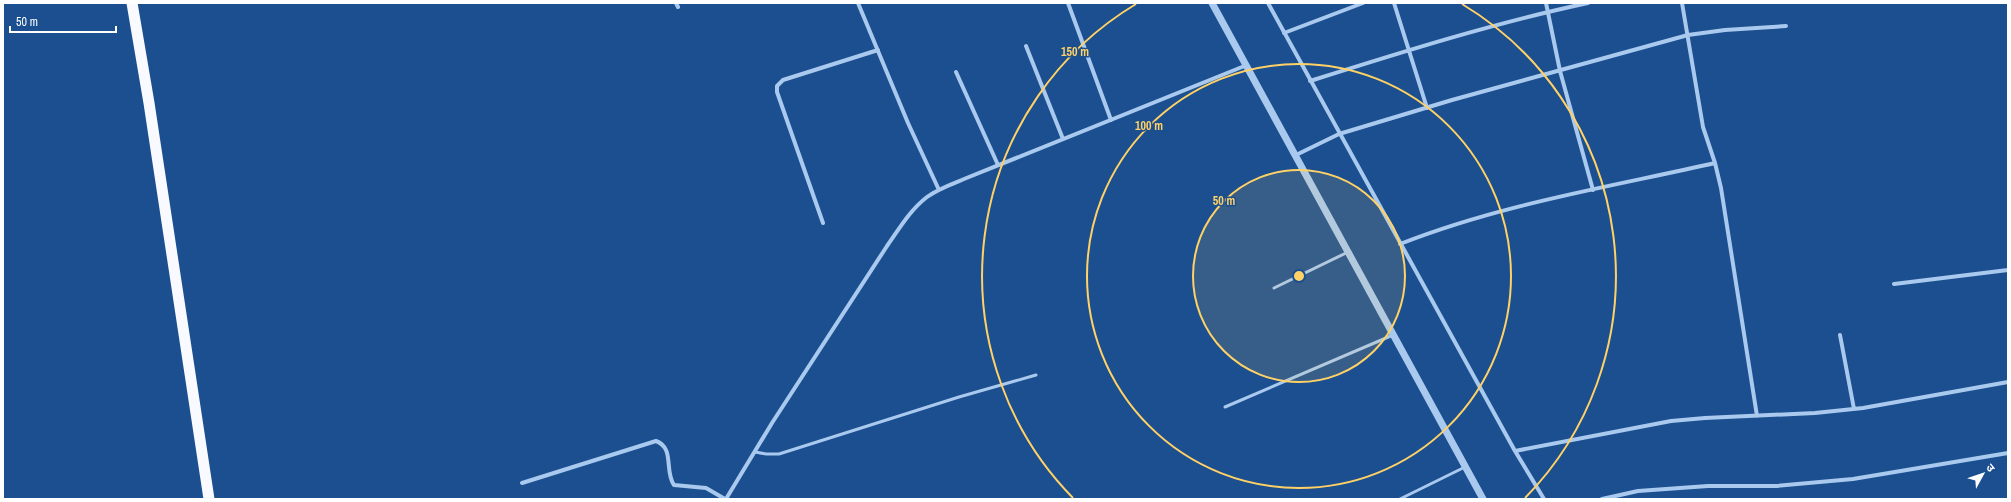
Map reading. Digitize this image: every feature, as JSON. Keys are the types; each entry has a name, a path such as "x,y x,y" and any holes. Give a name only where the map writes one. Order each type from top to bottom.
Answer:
{"highway":[{"path":"132,3 149,103 209,499"}],"street":[{"path":"858,3 939,190"},
{"path":"1068,3 1112,120"},
{"path":"1212,3 1483,499"},
{"path":"1268,3 1515,451 1544,499"},
{"path":"1284,33 1363,3"},
{"path":"1394,3 1427,108"},
{"path":"1546,3 1560,71 1593,190"},
{"path":"1310,81 1409,50 1548,12 1588,3"},
{"path":"1682,3 1703,126 1715,163 1721,188 1758,416"},
{"path":"1296,155 1339,134 1688,35 1726,30 1786,26"},
{"path":"1026,46 1063,139"},
{"path":"823,224 777,92 777,86 783,80 878,50"},
{"path":"522,483 656,441 661,443 667,450 670,475 674,484 706,488 726,499 904,221 926,198 939,190 998,165 1247,65"},
{"path":"956,72 998,165"},
{"path":"1400,244 1444,227 1532,202 1715,163"},
{"path":"1894,284 2008,270"},
{"path":"1840,335 1854,409"},
{"path":"1515,451 1671,421 1854,409 2008,382"},
{"path":"1602,499 1638,491 1708,486 1776,486 1853,479 2008,452"}],"lane":[{"path":"1274,288 1348,252"},
{"path":"1225,407 1394,334"},
{"path":"755,452 779,454 959,397 1036,375"},
{"path":"1400,499 1466,467"}]}
